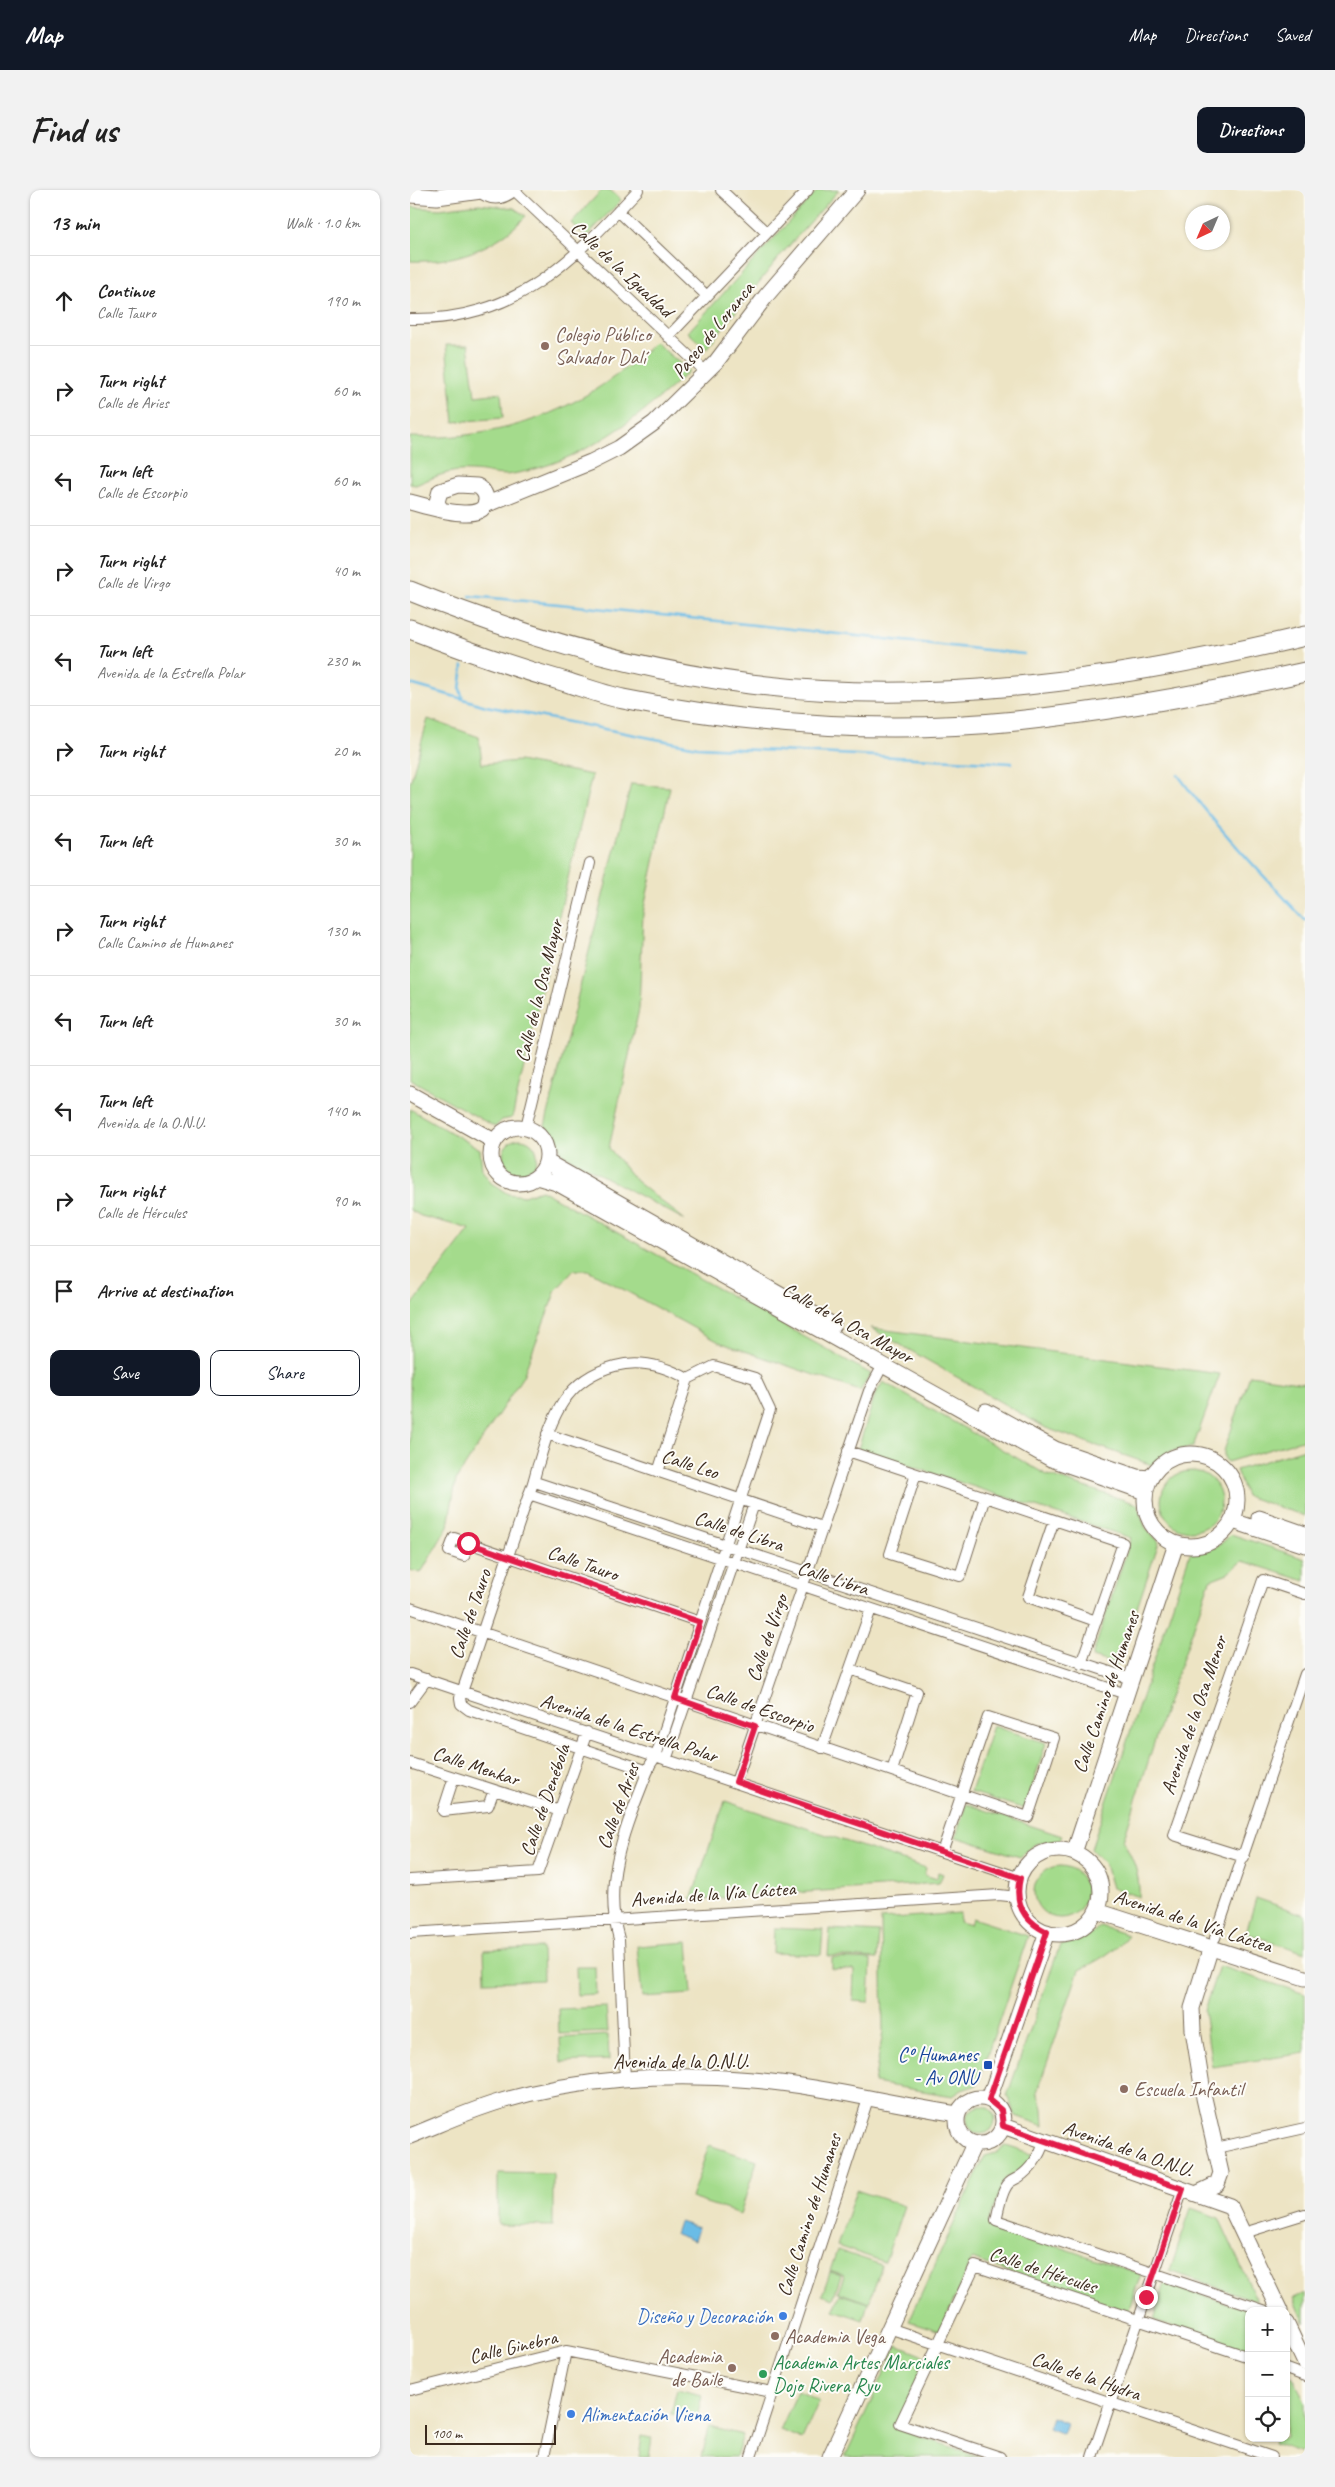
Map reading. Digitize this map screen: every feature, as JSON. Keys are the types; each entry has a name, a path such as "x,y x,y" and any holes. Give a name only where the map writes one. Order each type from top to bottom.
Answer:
{"highway":[{"path":"410,591 523,633 652,668 751,684 845,692 925,692 1022,686 1179,663 1305,636"},
{"path":"410,629 522,670 622,698 769,721 822,725 900,727 1014,721 1137,705 1305,672"}],"street":[{"path":"410,195 437,197 481,190 494,196 501,196 512,190"},
{"name":"Calle de la Igualdad","path":"512,190 707,373"},
{"path":"410,319 430,319 466,314 514,298 580,252 638,190"},
{"path":"721,190 767,233"},
{"path":"668,337 808,190"},
{"name":"Paseo de Loranca","path":"441,510 454,514 474,511 485,504 559,476 619,448 654,423 707,373 766,296 857,190"},
{"path":"618,211 708,296"},
{"name":"Paseo de Loranca","path":"440,492 458,485 481,488 521,489"},
{"path":"481,488 486,497 485,504"},
{"path":"410,500 440,492"},
{"path":"440,492 437,502 441,510"},
{"path":"410,500 441,510"},
{"name":"Calle de la Osa Mayor","path":"526,1128 590,864"},
{"path":"410,1094 494,1141"},
{"path":"516,1126 526,1128 540,1136 546,1148 547,1162 538,1177 523,1183 512,1183 496,1172 491,1160 494,1141 507,1129 516,1126"},
{"name":"Calle de la Osa Mayor","path":"547,1162 1055,1449 1138,1476 1150,1478"},
{"name":"Calle de la Osa Mayor","path":"538,1177 557,1183 1051,1459 1145,1492"},
{"path":"548,1434 557,1410 571,1389 596,1370 629,1362 667,1369 688,1379 658,1472"},
{"name":"Calle de Virgo","path":"736,1782 869,1391 883,1365"},
{"name":"Calle de Aries","path":"680,1700 700,1622 770,1410 755,1378 714,1366 688,1379"},
{"name":"Calle Leo","path":"548,1434 822,1527"},
{"name":"Calle de Tauro","path":"462,1691 529,1494 535,1482 548,1434"},
{"path":"848,1451 1122,1543 1082,1664"},
{"path":"1178,1455 1204,1456 1225,1469 1235,1485 1235,1515 1225,1532 1215,1540 1202,1545 1176,1544 1158,1533 1151,1524 1146,1509 1145,1492 1150,1478 1162,1463 1178,1455"},
{"path":"916,1474 890,1554 960,1576 985,1497"},
{"name":"Calle de Libra","path":"535,1482 1131,1679"},
{"name":"Calle Libra","path":"529,1494 1126,1694"},
{"name":"Calle de Aries","path":"625,2079 619,1939 614,1920 612,1886 615,1862 648,1771 661,1758 680,1700 754,1504"},
{"path":"1235,1515 1249,1515 1305,1534"},
{"path":"1235,1515 1305,1545"},
{"path":"1054,1520 1028,1597 1096,1621"},
{"name":"Calle Tauro","path":"454,1538 700,1622"},
{"name":"Calle Camino de Humanes","path":"1074,1853 1176,1544"},
{"name":"Avenida de la Osa Menor","path":"1244,1857 1174,1835 1262,1580 1305,1594"},
{"name":"Calle de Escorpio","path":"410,1608 755,1726 892,1771 962,1795 1028,1817 1054,1738 988,1717 962,1795 942,1852"},
{"path":"822,1748 871,1609"},
{"name":"Calle de Escorpio","path":"410,1614 432,1616"},
{"path":"850,1669 917,1692 892,1771"},
{"name":"Avenida de la Estrella Polar","path":"410,1674 1020,1878"},
{"path":"1092,2457 1154,2273 1190,2191 1217,2184 1220,2180 1221,2166 1196,2053 1192,2008 1305,1674"},
{"path":"410,1702 426,1679"},
{"path":"462,1691 462,1704 466,1709 648,1771"},
{"name":"Calle de Denébola","path":"410,1880 538,1872 587,1732"},
{"name":"Calle Menkar","path":"410,1763 560,1811"},
{"path":"454,1777 443,1811 488,1806 494,1790"},
{"path":"1061,1850 1074,1853 1090,1864 1100,1880 1098,1905 1088,1923 1076,1930 1062,1934 1047,1932 1036,1927 1027,1919 1021,1908 1018,1896 1020,1878 1026,1866 1036,1857 1048,1852 1061,1850"},
{"name":"Avenida de la Vía Láctea","path":"410,1933 999,1895 1018,1896"},
{"name":"Avenida de la Vía Láctea","path":"1098,1905 1214,1943 1305,1968"},
{"path":"989,2100 1047,1932"},
{"name":"Avenida de la Vía Láctea","path":"1214,1943 1305,1978"},
{"name":"Avenida de la O.N.U.","path":"410,2136 509,2099 567,2087 625,2079 689,2077 753,2080 958,2114"},
{"path":"981,2098 989,2100 1001,2110 1003,2126 1000,2133 989,2143 974,2144 968,2142 960,2132 958,2114 967,2102 981,2098"},
{"name":"Calle Camino de Humanes","path":"751,2457 868,2099"},
{"name":"Avenida de la O.N.U.","path":"1003,2126 1044,2142 1225,2203 1230,2206 1244,2233"},
{"path":"1216,2148 1305,2128"},
{"path":"1044,2142 1041,2152 1031,2166 1020,2177 1010,2182 1005,2189 996,2220 1254,2307"},
{"path":"830,2457 974,2144"},
{"path":"1278,2307 1244,2233 1305,2214"},
{"name":"Calle de Hércules","path":"1000,2457 900,2424 975,2266 1245,2356"},
{"name":"Calle de la Hydra","path":"888,2328 1272,2457"},
{"path":"1290,2332 1305,2364"},
{"path":"544,2457 566,2351"},
{"name":"Calle Ginebra","path":"410,2390 566,2351 772,2392"},
{"path":"1290,2370 1305,2376"}],"green space":[{"path":"602,190 610,190 621,200 586,237 571,223"},
{"path":"818,190 839,190 780,256 706,349 688,332"},
{"path":"479,204 514,208 526,216 501,237 473,252 442,259 410,261 410,207 440,209"},
{"path":"655,342 689,371 630,421 586,449 538,468 513,474 456,471 416,485 410,484 410,437 445,437 479,433 543,416 573,403 601,386"},
{"path":"446,345 468,345 475,396 501,393 503,418 454,422"},
{"path":"428,719 479,737 482,764 519,761 592,775 512,1118 502,1120 495,1127 410,1079 410,783"},
{"path":"631,784 670,787 643,913 639,1009 609,1148 636,1181 685,1220 562,1154 557,1138 545,1126"},
{"path":"410,1109 480,1149 482,1170 491,1183 508,1194 524,1196 541,1190 871,1374 860,1391 719,1342 588,1270 574,1270 556,1290 523,1376 456,1480 448,1526 421,1573 410,1570 410,1308 470,1229 421,1216 410,1210"},
{"path":"520,1139 527,1140 532,1144 536,1149 536,1163 532,1168 527,1172 520,1173 513,1172 508,1168 504,1163 503,1156 504,1149 508,1144 513,1140"},
{"path":"871,1328 1220,1374 1193,1447 1171,1451 1152,1465 1046,1428"},
{"path":"1250,1375 1305,1383 1305,1439 1227,1462 1224,1457 1224,1451"},
{"path":"883,1382 1047,1475 1137,1504 1145,1527 1159,1542 1118,1665 1092,1657 1131,1538 858,1449 875,1395"},
{"path":"1305,1449 1305,1516 1246,1496 1236,1470"},
{"path":"1191,1471 1207,1476 1212,1480 1216,1485 1221,1501 1216,1517 1212,1522 1207,1526 1191,1531 1175,1526 1170,1522 1166,1517 1161,1501 1166,1485 1170,1480 1175,1476"},
{"path":"1231,1534 1305,1559 1305,1581 1243,1561 1228,1573 1210,1580 1161,1721 1123,1841 1136,1868 1139,1897 1112,1888 1105,1864 1091,1849 1190,1553 1202,1552 1213,1548 1222,1543"},
{"path":"993,1726 1046,1743 1025,1809 971,1792"},
{"path":"725,1801 926,1868 924,1875 937,1879 938,1872 943,1874 939,1883 691,1900"},
{"path":"966,1804 1062,1836 1060,1840 1035,1844 1020,1857 956,1837"},
{"path":"1055,1866 1065,1866 1079,1873 1086,1887 1086,1897 1079,1911 1065,1918 1055,1918 1045,1914 1038,1907 1034,1897 1034,1887 1038,1877 1045,1870"},
{"path":"1256,1898 1305,1915 1305,1953 1246,1933"},
{"path":"960,1913 959,1922 970,1925 972,1918 1028,1936 977,2085 962,2090 953,2096 874,2083 883,2032 881,1919"},
{"path":"1100,1926 1128,1935 1106,1955 1079,1970 1037,2092 1043,2108 1044,2126 1016,2116 1007,2096 1060,1945 1081,1939 1091,1934"},
{"path":"774,1928 823,1930 821,1955 773,1953"},
{"path":"830,1929 879,1932 877,1959 828,1956"},
{"path":"688,1942 692,1994 642,1997 637,1946"},
{"path":"542,1948 543,1980 485,1982 484,1950"},
{"path":"832,1958 871,1960 869,2002 853,2001 854,1970 832,1969"},
{"path":"1219,1966 1305,1994 1305,2053 1212,2067 1204,2010"},
{"path":"576,1967 595,1967 596,1994 577,1995"},
{"path":"606,2007 608,2032 559,2034 558,2009"},
{"path":"608,2035 609,2060 561,2062 560,2038"},
{"path":"981,2106 991,2110 995,2120 991,2130 981,2134 971,2130 967,2120 971,2110"},
{"path":"709,2145 757,2161 740,2214 691,2198"},
{"path":"1006,2146 1034,2155 1025,2166 1004,2180 988,2223 1141,2274 1128,2312 972,2259 940,2331 909,2321 985,2156 996,2153"},
{"path":"498,2173 553,2174 553,2226 498,2225"},
{"path":"856,2190 904,2206 885,2262 837,2246"},
{"path":"1191,2208 1219,2218 1257,2301 1170,2271"},
{"path":"837,2250 882,2265 869,2303 838,2292 844,2276 830,2271"},
{"path":"830,2272 841,2276 833,2299 822,2295"},
{"path":"1165,2283 1245,2309 1245,2351 1154,2320"},
{"path":"1305,2293 1305,2324 1294,2298"},
{"path":"840,2294 868,2303 863,2320 834,2310"},
{"path":"897,2345 927,2357 895,2428 981,2457 845,2457"},
{"path":"1290,2377 1293,2378 1305,2401 1305,2454 1273,2443 1290,2442"},
{"path":"677,2389 702,2395 697,2418 671,2414"},
{"path":"798,2391 819,2401 802,2439 780,2430"},
{"path":"709,2427 743,2435 736,2457 702,2457"},
{"path":"642,2436 652,2438 649,2457 639,2457"}],"water":[{"path":"679,2222 698,2228 694,2241 675,2234"},
{"path":"1052,2417 1067,2423 1063,2434 1048,2428"}],"waterway":[{"path":"470,596 1024,654"},
{"path":"410,684 463,699 460,689 463,666"},
{"path":"463,699 486,706 697,747 1012,763"},
{"path":"1178,775 1223,831 1305,920"}],"place":[{"name":"Colegio Público Salvador Dalí","path":"545,346"},
{"name":"Cº Humanes - Av ONU","path":"988,2065"},
{"name":"Escuela Infantil","path":"1124,2089"},
{"name":"Diseño y Decoración","path":"783,2316"},
{"name":"Academia Vega","path":"775,2336"},
{"name":"Academia de Baile","path":"732,2368"},
{"name":"Academia Artes Marciales Dojo Rivera Ryu","path":"763,2374"},
{"name":"Alimentación Viena","path":"571,2414"}],"route":[{"path":"468,1543 700,1622 675,1698 755,1726 736,1782 1020,1878 1018,1896 1021,1908 1027,1919 1036,1927 1047,1932 989,2100 1001,2110 1004,2118 1003,2126 1044,2142 1183,2189 1146,2297"}]}
